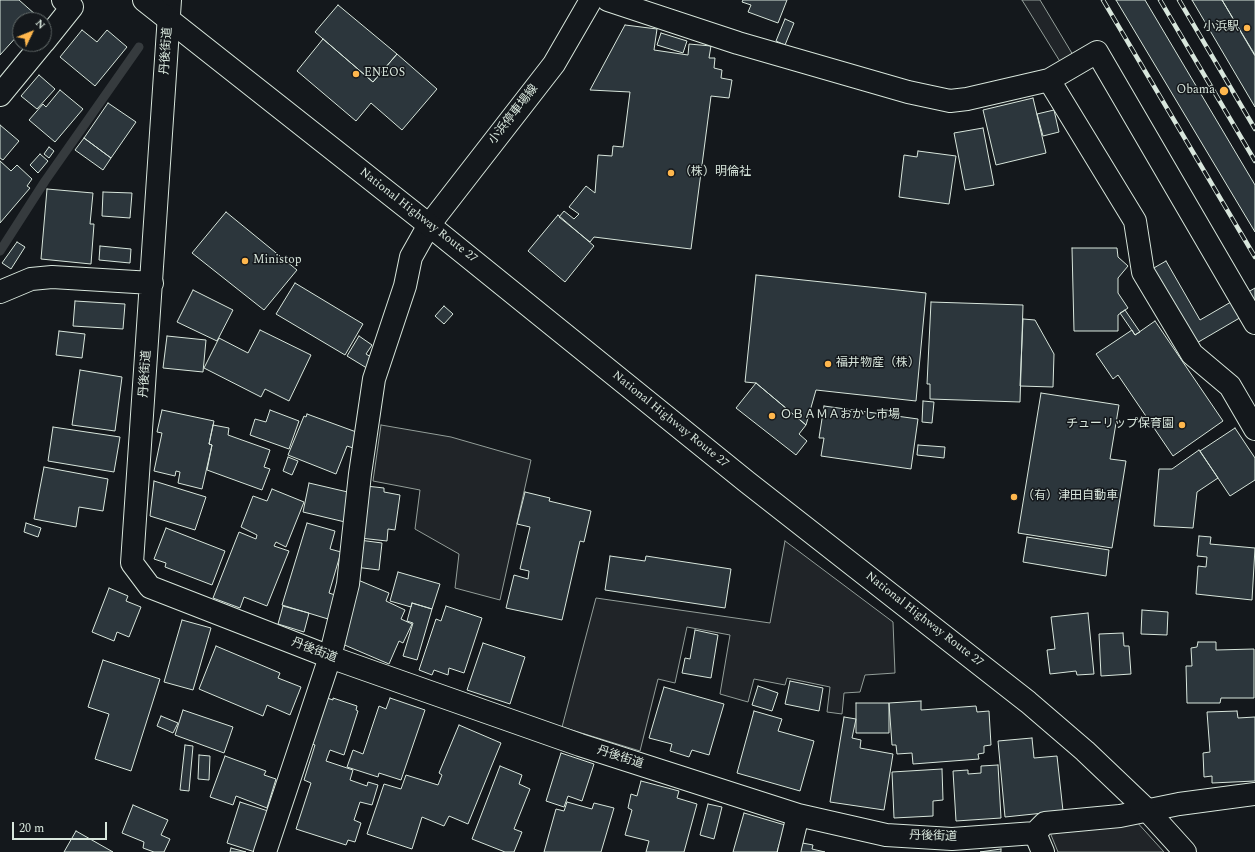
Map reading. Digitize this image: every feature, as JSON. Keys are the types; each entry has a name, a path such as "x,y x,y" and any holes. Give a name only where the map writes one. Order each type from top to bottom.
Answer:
{"main road":[{"path":"52,32 72,7 63,0"},
{"name":"National Highway Route 27","path":"144,0 170,10 429,224 747,482 1028,702 1085,751 1148,810 1185,852"},
{"name":"小浜停車場線","path":"264,852 330,657 348,584 360,474 374,379 405,286 411,257 429,224 554,64 592,0"},
{"path":"608,0 738,43 908,92 950,101 967,99 1049,80 1097,52 1255,323"},
{"name":"丹後街道","path":"170,10 132,563 150,587 330,657 580,745 798,815 886,835 1039,843"},
{"path":"0,95 36,52"},
{"path":"1049,80 1135,221 1144,272 1192,354 1230,386 1255,429"},
{"path":"0,292 31,279 52,277 152,282"},
{"path":"1039,843 1044,823 1120,816 1179,804 1255,794"},
{"path":"789,852 798,815"}],"shaded area":[{"path":"1022,0 1040,0 1076,60 1064,68"},
{"path":"381,425 451,437 531,460 500,600 455,588 459,554 415,529 420,490 373,481"},
{"path":"785,541 893,622 895,673 865,675 860,692 844,693 842,714 827,712 830,687 787,678 785,685 754,679 748,702 720,694 730,635 687,627 675,683 658,679 640,751 562,727 596,598 770,623"},
{"path":"1135,820 1164,852 1058,852 1049,830"}],"building":[{"path":"0,0 19,0 33,12 12,12 12,42 0,55"},
{"path":"743,0 787,0 778,23 748,12 751,5 742,2"},
{"path":"1116,0 1145,0 1255,185 1255,232"},
{"path":"1192,0 1222,0 1255,56 1255,107"},
{"name":"小浜駅","path":"1222,0 1255,0 1255,55"},
{"path":"338,5 397,54 373,82 315,32"},
{"path":"785,19 794,23 785,45 776,41"},
{"path":"625,25 657,29 654,50 688,55 689,44 711,46 709,58 715,58 714,68 722,70 721,78 732,80 729,98 711,96 691,249 594,237 590,242 559,217 564,211 574,219 579,214 569,207 586,186 595,193 598,155 612,156 613,146 623,147 630,92 590,90"},
{"path":"82,30 97,42 107,30 127,47 95,86 60,57"},
{"path":"661,33 687,41 683,53 657,45"},
{"path":"323,39 373,82 397,54 437,89 402,130 371,103 356,121 297,71"},
{"path":"39,75 55,89 37,109 21,96"},
{"path":"60,90 83,109 55,142 29,120 43,104 46,107"},
{"path":"1033,98 1046,153 996,165 983,110"},
{"path":"108,103 136,122 111,158 84,138"},
{"path":"1054,110 1059,132 1043,136 1037,114"},
{"path":"0,125 19,141 3,160 0,158"},
{"path":"983,128 994,185 965,190 954,133"},
{"path":"84,138 111,158 103,170 75,150"},
{"path":"49,147 54,151 49,158 44,154"},
{"path":"918,151 956,156 949,204 899,197 904,155 917,157"},
{"path":"40,154 48,161 38,173 30,165"},
{"path":"0,161 11,171 17,165 32,179 27,186 30,188 0,223"},
{"path":"47,189 93,193 90,224 94,224 91,264 41,259"},
{"path":"103,192 132,193 130,218 102,216"},
{"name":"Ministop","path":"226,212 297,270 264,310 192,253"},
{"path":"558,215 594,246 565,282 528,251"},
{"path":"17,242 25,247 11,269 2,263"},
{"path":"100,246 131,249 130,263 99,260"},
{"path":"1072,248 1117,248 1118,257 1128,266 1118,278 1118,293 1128,308 1118,315 1118,331 1074,331"},
{"path":"1166,261 1200,320 1255,288 1255,309 1195,344 1152,269"},
{"path":"756,275 926,293 916,401 816,390 806,425 756,383 745,382"},
{"path":"295,283 363,324 345,355 276,314"},
{"path":"193,290 233,310 217,341 177,322"},
{"path":"75,301 125,304 123,329 73,326"},
{"path":"931,302 1023,305 1020,402 930,399 930,384 927,384"},
{"path":"444,306 453,314 444,324 435,316"},
{"path":"1125,310 1140,332 1135,335 1120,313"},
{"path":"1023,319 1035,320 1054,354 1053,387 1020,386"},
{"path":"1155,321 1223,421 1173,456 1118,375 1113,379 1096,354 1132,330 1135,335"},
{"path":"260,330 311,355 289,401 265,389 261,397 204,368 219,338 248,353"},
{"path":"59,331 85,334 82,358 56,355"},
{"path":"167,336 206,340 203,372 163,368"},
{"path":"359,336 372,345 366,354 371,357 370,370 347,356"},
{"path":"80,370 122,377 115,431 72,425"},
{"name":"ＯＢＡＭＡおかし市場","path":"756,383 806,425 799,434 807,441 796,455 736,408"},
{"path":"1041,393 1119,405 1110,459 1126,461 1112,548 1018,533"},
{"path":"923,401 934,402 932,423 922,422"},
{"path":"824,406 918,419 911,469 821,456 824,438 819,438"},
{"path":"162,410 214,421 209,444 212,445 202,489 178,483 180,472 176,471 175,476 154,471 162,433 157,432"},
{"path":"270,410 299,421 289,449 250,435 255,419 266,422"},
{"path":"307,414 359,433 353,448 347,446 336,474 288,455 304,416 306,417"},
{"path":"213,425 229,428 228,435 270,450 264,467 270,469 262,490 207,470 212,445 209,444"},
{"path":"53,427 120,437 114,472 48,461"},
{"path":"1235,428 1255,458 1255,480 1230,496 1200,451"},
{"path":"918,445 945,447 944,458 917,455"},
{"path":"1199,450 1218,478 1197,492 1193,528 1154,526 1159,469 1172,469"},
{"path":"288,457 298,461 292,475 283,471"},
{"path":"44,467 108,479 103,511 79,507 76,527 34,519"},
{"path":"154,481 206,497 195,530 150,516"},
{"path":"309,483 352,493 345,522 303,512"},
{"path":"366,486 384,488 384,492 400,495 395,530 388,529 387,541 360,538"},
{"path":"272,489 304,502 286,547 276,542 274,546 289,551 267,606 244,597 240,608 213,598 239,532 256,539 257,535 241,527 253,496 267,501"},
{"path":"525,492 550,498 549,501 591,511 584,542 580,541 562,620 506,608 514,575 528,579 529,571 520,569 530,527 517,524"},
{"path":"26,523 41,528 38,537 24,532"},
{"path":"307,523 335,531 330,549 341,552 329,593 335,595 328,619 282,605"},
{"path":"166,528 225,551 212,585 165,567 166,563 154,559"},
{"path":"1199,536 1211,537 1210,544 1255,548 1252,600 1196,594 1198,566 1206,567 1207,557 1197,556"},
{"path":"1027,537 1109,550 1106,576 1023,562"},
{"path":"359,540 382,543 379,570 355,567"},
{"path":"610,556 645,561 646,556 731,569 725,608 605,590"},
{"path":"398,572 440,584 432,609 412,603 411,607 390,601"},
{"path":"358,580 389,593 386,601 405,610 401,619 412,624 403,643 399,641 389,664 340,643"},
{"path":"109,588 128,596 126,601 141,607 129,637 117,632 114,641 92,632"},
{"path":"412,603 432,609 417,660 403,656 413,623 407,621"},
{"path":"283,606 309,613 304,632 278,624"},
{"path":"446,606 482,618 464,673 449,668 448,675 434,670 432,675 419,670 436,619 441,621"},
{"path":"1142,610 1168,612 1167,635 1141,634"},
{"path":"1088,613 1094,674 1077,675 1076,671 1050,674 1047,650 1055,649 1051,617"},
{"path":"182,620 211,628 193,690 164,682"},
{"path":"695,630 718,635 711,678 682,673 685,658 690,659"},
{"path":"1123,633 1124,646 1129,646 1131,674 1101,676 1099,634"},
{"path":"1198,642 1216,642 1216,650 1254,649 1254,698 1221,698 1220,703 1187,703 1186,666 1192,666 1191,648 1197,647"},
{"path":"483,643 525,657 510,704 467,690"},
{"path":"216,646 280,673 278,678 301,687 290,715 267,705 263,716 199,689"},
{"path":"103,660 160,679 131,771 95,759 109,714 88,707"},
{"path":"790,681 823,688 819,711 785,704"},
{"path":"758,686 778,693 772,711 752,705"},
{"path":"664,687 724,704 709,755 692,750 689,757 670,751 672,744 649,738"},
{"path":"327,698 333,700 333,698 357,706 356,710 358,711 344,755 330,750 326,761 353,770 350,780 367,786 368,782 378,785 372,805 360,802 354,820 361,823 355,842 348,840 346,845 296,829 311,783 304,780 315,745 312,744"},
{"path":"390,698 425,710 401,780 379,773 378,777 347,767 353,750 363,754 379,706 386,709"},
{"path":"921,701 921,710 976,706 977,712 989,711 991,745 984,746 984,753 978,754 979,759 913,764 912,753 897,754 896,745 892,745 889,703"},
{"path":"856,703 889,703 889,733 856,733"},
{"path":"183,710 233,727 224,753 175,735"},
{"path":"754,711 782,719 778,731 814,741 800,791 737,773"},
{"path":"1237,711 1238,718 1255,717 1255,781 1212,783 1212,776 1204,777 1203,753 1210,752 1207,712"},
{"path":"161,716 178,723 173,733 157,726"},
{"path":"844,717 856,719 852,738 861,740 860,748 893,754 884,810 830,802"},
{"path":"459,725 501,743 468,824 449,816 444,826 422,817 412,849 367,834 384,784 401,789 406,775 438,785 442,775 439,773"},
{"path":"1032,738 1034,758 1057,756 1063,811 1005,817 998,741"},
{"path":"185,745 193,746 189,791 180,790"},
{"path":"561,753 594,764 582,801 568,796 564,807 546,801"},
{"path":"199,755 210,756 209,780 198,779"},
{"path":"225,756 266,771 264,775 276,779 267,808 236,796 233,805 210,797"},
{"path":"998,765 1001,818 956,821 953,771 968,770 968,774 981,773 981,766"},
{"path":"500,766 522,775 519,784 530,789 514,829 522,832 514,852 505,852 472,839"},
{"path":"942,769 943,800 933,801 933,816 894,818 892,772"},
{"path":"641,781 679,791 677,798 697,804 684,852 646,852 649,841 625,835 632,810 628,808 631,794 637,796"},
{"path":"240,802 268,811 255,852 227,843"},
{"path":"567,802 592,809 594,803 614,808 601,852 544,852 556,809 564,811"},
{"path":"708,804 722,807 714,839 700,835"},
{"path":"133,805 168,820 161,835 170,839 164,852 154,852 143,848 144,842 122,833"},
{"path":"744,813 785,825 777,852 733,852"},
{"path":"76,831 113,852 64,852"},
{"path":"797,842 813,845 812,849 825,852 795,852"},
{"path":"231,848 246,852 230,852"},
{"path":"1001,849 1001,852 980,852"}],"waterway":[{"path":"0,251 45,181 139,47"}],"railway":[{"path":"1103,0 1255,257"},
{"path":"1160,0 1255,161"},
{"path":"1179,0 1255,129"}],"place":[{"name":"小浜駅","path":"1247,28"},
{"name":"ENEOS","path":"356,74"},
{"name":"Obama","path":"1224,91"},
{"name":"（株）明倫社","path":"671,173"},
{"name":"Ministop","path":"245,261"},
{"name":"福井物産（株）","path":"828,364"},
{"name":"ＯＢＡＭＡおかし市場","path":"772,416"},
{"name":"チューリップ保育園","path":"1182,425"},
{"name":"（有）津田自動車","path":"1014,497"}]}
